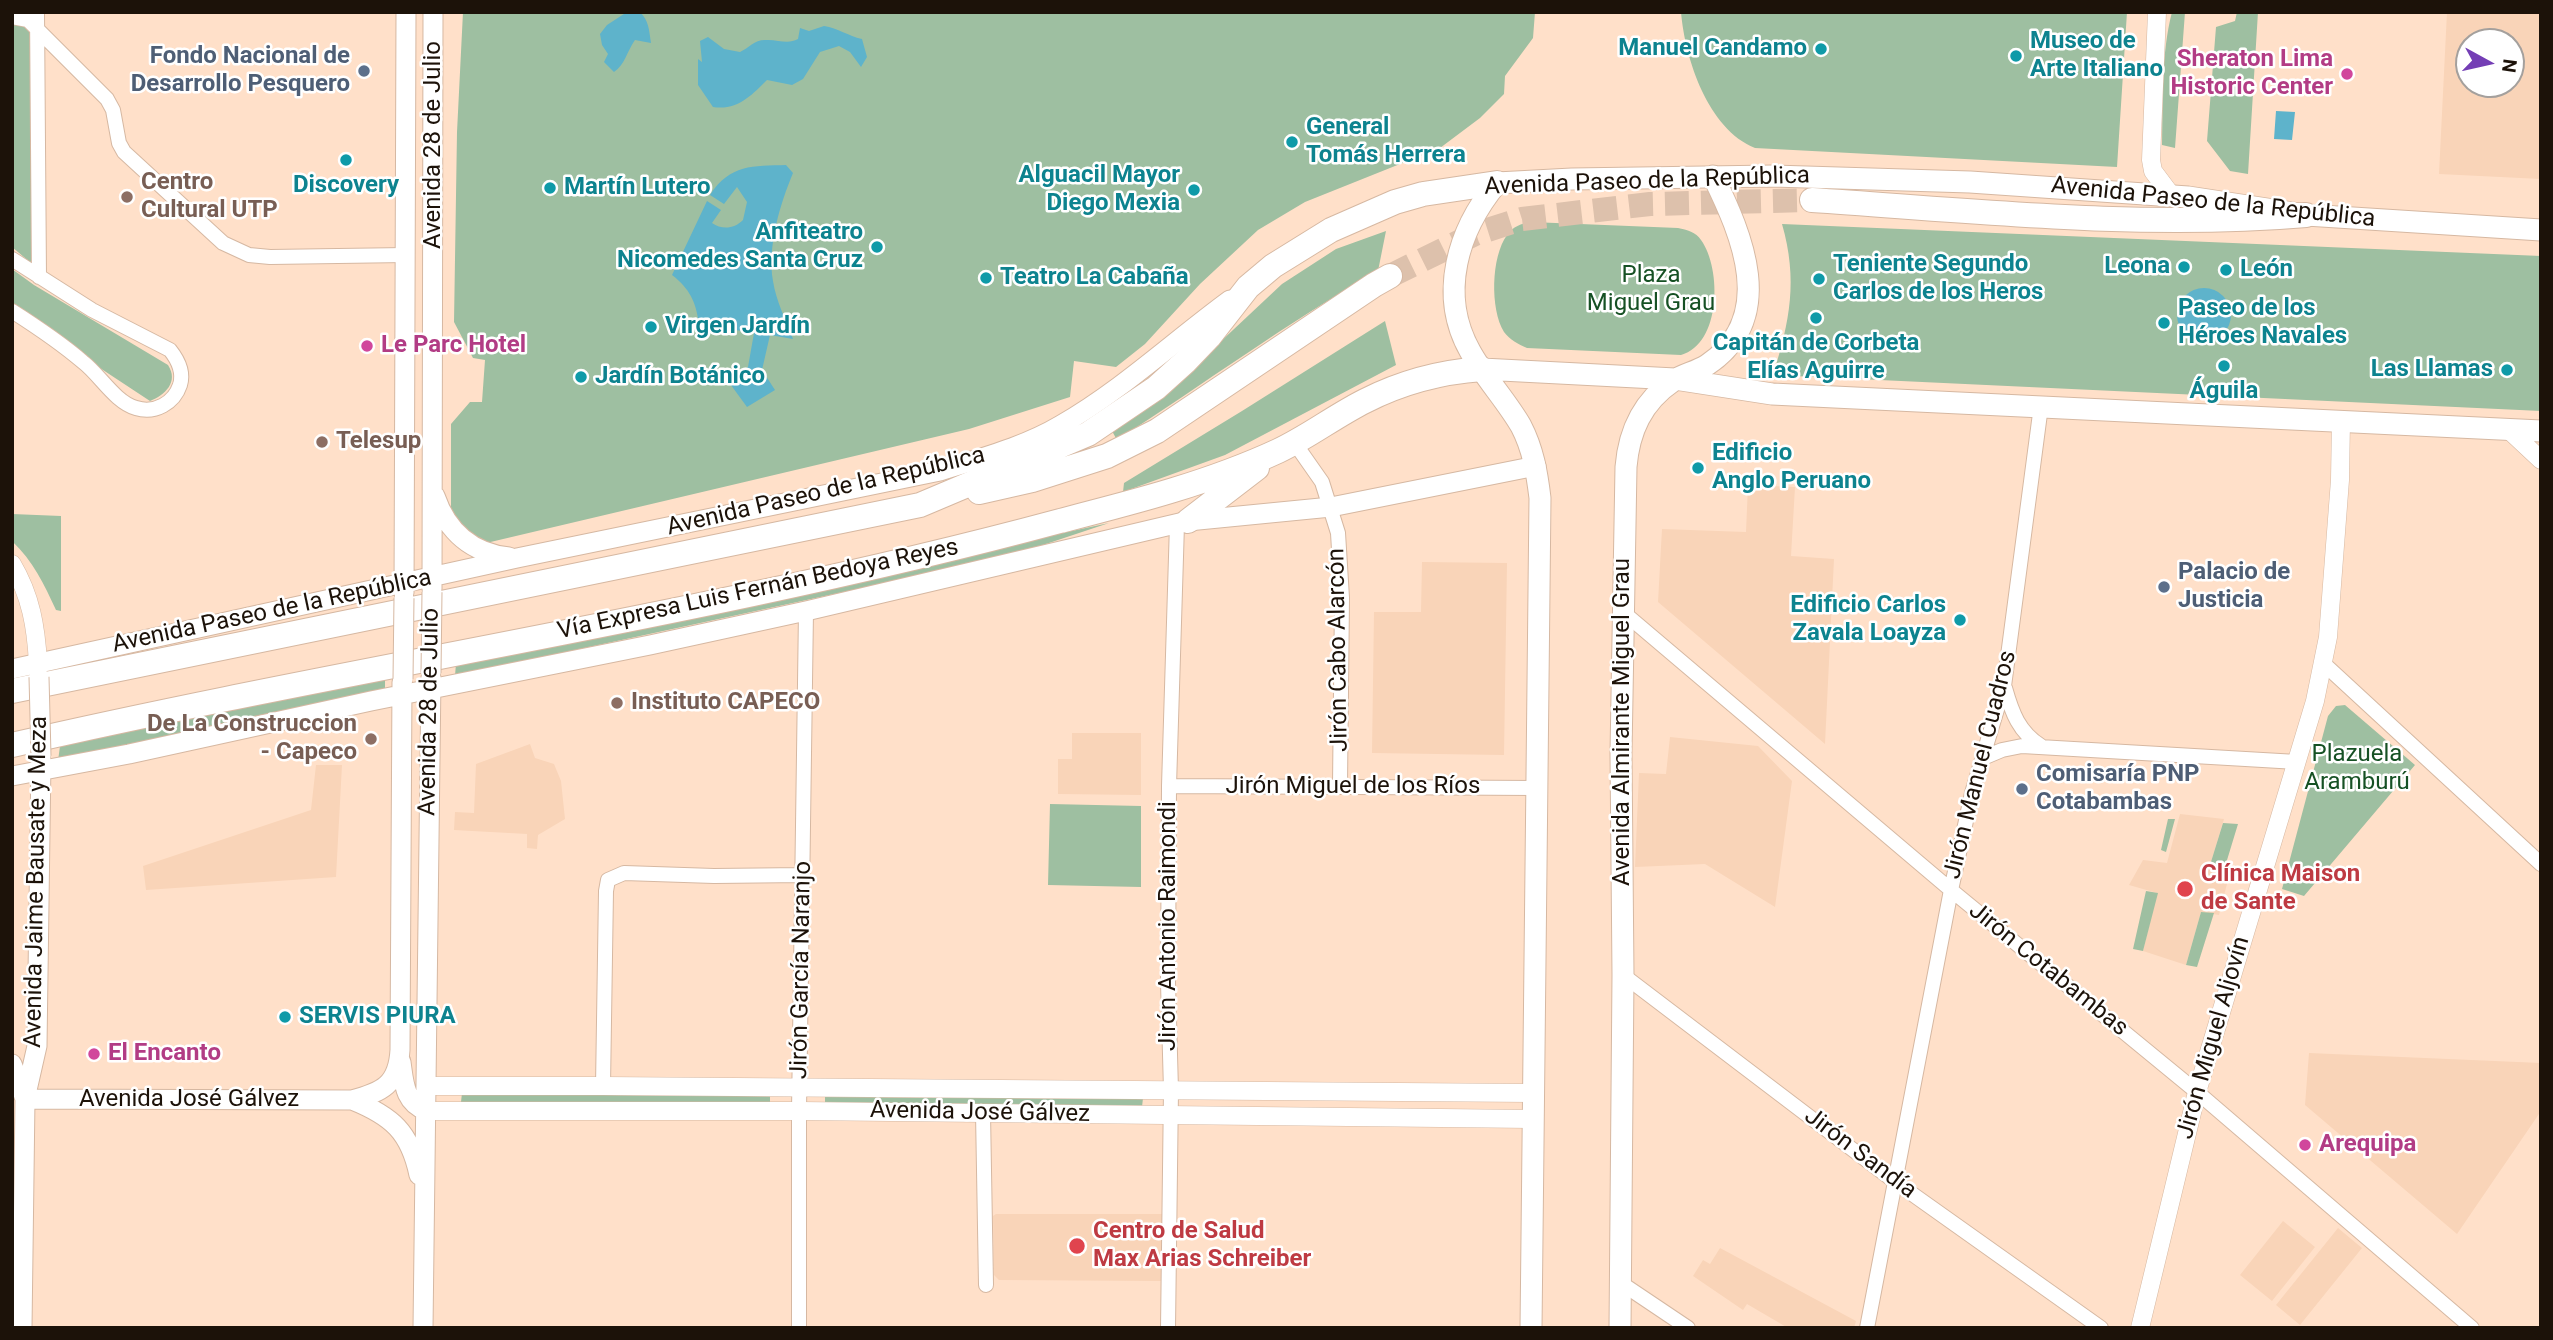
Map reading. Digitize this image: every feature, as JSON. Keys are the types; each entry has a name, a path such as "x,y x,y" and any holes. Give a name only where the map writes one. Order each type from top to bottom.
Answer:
{"highway":[{"name":"Avenida Paseo de la República","path":"1248,287 1273,266 1331,230 1366,214 1423,194 1497,183"},
{"path":"1812,200 2096,219 2254,219 2306,215"},
{"path":"920,505 1032,481 1107,456 1157,431 1194,408 1390,276"},
{"name":"Vía Expresa Luis Fernán Bedoya Reyes","path":"12,691 920,505 1088,434 1156,388 1186,361 1209,337 1248,287"},
{"name":"Vía Expresa Luis Fernán Bedoya Reyes","path":"12,745 797,586 1140,500 1200,481 1287,446 1367,400 1423,377 1482,369"},
{"path":"1182,522 1287,446"}],"main road":[{"name":"Avenida 28 de Julio","path":"352,1100 376,1093 389,1083 398,1069 400,1050 406,12"},
{"name":"Avenida 28 de Julio","path":"423,1328 432,584 433,12"},
{"name":"Avenida Paseo de la República","path":"1497,183 1713,176 1970,182 2171,195 2306,215 2541,230"},
{"name":"Avenida Almirante Miguel Grau","path":"1620,1328 1623,612 1628,445 1634,424 1656,395 1675,379 1694,373 1721,354 1736,336 1745,313 1748,284 1745,253 1731,213 1713,176"},
{"path":"1497,183 1476,211 1466,230 1455,270 1455,311 1460,331 1521,427 1536,466 1541,498 1531,1328"},
{"name":"Avenida Paseo de la República","path":"12,669 38,670 432,584 517,558 940,471 1000,452 1060,426 1093,405 1248,287"},
{"path":"1482,369 1675,379 1773,394 2541,431"},
{"path":"12,776 41,763 129,754 402,687 806,611 1182,522 1331,506 1536,466"},
{"path":"432,479 441,512 461,539 487,553 517,558"},
{"name":"Avenida Jaime Bausate y Meza","path":"17,1099 37,1046 41,763 38,670"},
{"path":"400,1050 406,1092 411,1102 427,1111"},
{"name":"Avenida Jaime Bausate y Meza","path":"12,1065 17,1099 22,1328"},
{"name":"Avenida José Gálvez","path":"17,1099 352,1100"},
{"path":"352,1100 386,1115 399,1127 416,1162 424,1205"}],"street":[{"path":"37,12 39,277"},
{"path":"2157,12 2151,160 2153,171 2171,195"},
{"path":"12,17 28,20 107,99 113,110 119,143 124,152 223,243 249,255 270,257 406,256"},
{"path":"12,259 92,310 170,350 181,370 181,382 169,402 147,410 135,408 125,402 85,363 12,312"},
{"name":"Jirón Manuel Cuadros","path":"1867,1328 1951,890 1972,793 2004,686 2041,406"},
{"name":"Jirón Miguel Aljovín","path":"2140,1328 2197,1092 2315,701 2331,613 2341,420"},
{"path":"2509,430 2541,460"},
{"name":"Jirón Cabo Alarcón","path":"1287,446 1322,482 1338,533 1342,598 1340,785"},
{"name":"Jirón Antonio Raimondi","path":"1168,1328 1171,1090 1168,983 1169,786 1182,522"},
{"path":"12,564 32,607 38,670"},
{"name":"Jirón García Naranjo","path":"799,1328 799,1111 806,611"},
{"name":"Jirón Cotabambas","path":"1623,612 1951,890 2197,1092 2472,1328"},
{"path":"2323,663 2541,864"},
{"path":"2004,686 2017,721 2027,737 2042,747"},
{"path":"1983,758 2022,746 2297,762"},
{"name":"Jirón Miguel de los Ríos","path":"1169,786 1537,788"},
{"path":"603,1086 608,880 624,873 803,875"},
{"name":"Jirón Sandía","path":"1623,975 1894,1181 2101,1328"},
{"name":"Avenida José Gálvez","path":"427,1086 1532,1093"},
{"name":"Avenida José Gálvez","path":"427,1111 799,1111 1532,1119"},
{"path":"983,1113 986,1285"},
{"path":"1621,1283 1688,1328"}],"shaded area":[{"path":"2447,12 2541,12 2541,179 2439,174"},
{"path":"1748,485 1795,487 1791,556 1834,559 1825,744 1658,602 1662,529 1746,532"},
{"path":"1422,562 1507,563 1504,755 1372,753 1374,612 1421,612"},
{"path":"1072,733 1141,733 1141,795 1058,794 1058,759 1072,759"},
{"path":"1670,737 1758,746 1792,781 1775,907 1705,864 1635,867 1639,773 1666,774"},
{"path":"530,744 535,758 554,764 561,781 565,819 538,835 537,849 527,848 527,834 454,830 455,812 474,813 476,764"},
{"path":"316,765 342,765 336,877 146,890 143,866 311,810"},
{"name":"Clínica Maison de Sante","path":"2180,814 2224,819 2210,865 2228,880 2219,915 2201,912 2186,965 2143,951 2157,893 2129,885 2143,860 2167,863"},
{"path":"2309,1053 2541,1063 2541,1111 2457,1234 2305,1105"},
{"name":"Centro de Salud Max Arias Schreiber","path":"1162,1214 1161,1281 999,1280 994,1275 993,1216"},
{"path":"2283,1221 2315,1247 2272,1301 2240,1275"},
{"path":"2338,1228 2362,1248 2300,1325 2276,1305"},
{"path":"1720,1248 1856,1321 1854,1328 1788,1328 1747,1304 1743,1310 1693,1276 1703,1260 1710,1264"}],"green space":[{"path":"463,12 1535,12 1533,38 1505,76 1504,94 1480,118 1440,148 1305,202 1258,230 1200,284 1145,344 1116,367 1074,361 1070,397 969,429 482,544 451,516 451,424 470,402 482,402 485,360 473,358 454,322 457,132"},
{"path":"1681,12 2127,12 2117,167 1755,148 1738,139 1712,109 1694,71 1683,31"},
{"path":"2172,12 2185,12 2175,148 2162,145 2164,61"},
{"path":"2237,12 2258,12 2248,174 2230,171 2207,141 2216,27 2235,21"},
{"path":"21,19 32,34 31,263 12,247 12,22"},
{"name":"Plaza Miguel Grau","path":"1531,222 1678,228 1694,233 1708,253 1714,286 1714,304 1704,336 1694,348 1681,355 1527,348 1514,342 1499,322 1495,297 1495,269 1507,235 1512,229"},
{"name":"Paseo de los Héroes Navales","path":"1782,224 2541,256 2541,411 1773,375 1784,336 1790,300 1790,264"},
{"path":"1386,231 1378,271 1279,332 1117,440 1112,431 1168,391 1282,284 1336,249"},
{"path":"12,269 168,365 172,377 169,387 150,401 12,310"},
{"path":"1385,321 1396,365 1225,455 1123,492 1124,483"},
{"path":"12,514 61,516 61,611 56,610 32,565 12,541"},
{"path":"1109,523 1010,556 455,676 456,663"},
{"path":"385,678 385,692 58,761 60,746"},
{"name":"Plazuela Aramburú","path":"2345,705 2415,765 2304,896 2282,889 2328,716 2336,706"},
{"path":"1050,804 1141,806 1141,887 1048,885"},
{"path":"2168,819 2175,819 2166,852 2161,850"},
{"path":"2223,823 2238,824 2224,870 2210,865"},
{"path":"2146,891 2158,893 2143,951 2133,949"},
{"path":"2201,912 2214,913 2197,967 2186,965"},
{"path":"462,1093 770,1096 770,1104 461,1102"},
{"path":"825,1097 1143,1098 1142,1107 825,1105"}],"water":[{"path":"627,12 640,12 643,15 651,43 635,40 614,72 604,62 608,54 602,45 600,34 607,25"},
{"path":"824,26 862,39 867,57 861,67 850,52 839,46 820,52 803,79 792,85 767,80 743,101 722,108 713,107 698,85 698,59 702,62 700,41 708,37 724,49 740,52 761,40 794,41 798,39 800,28 809,31"},
{"path":"2276,111 2295,112 2292,140 2274,139"},
{"path":"786,165 793,173 776,226 772,268 776,296 793,339 770,335 762,370 775,390 747,407 728,381 748,367 754,333 699,324 691,296 672,275 707,201 721,210 712,223 724,228 732,227 743,220 747,202 737,187 724,204 710,195 726,177 753,167"},
{"path":"2209,288 2219,292 2227,300 2231,315 2227,330 2219,338 2199,342 2189,338 2181,330 2177,310 2181,300 2189,292"}],"tunnel":[{"path":"1390,276 1475,234 1522,219 1650,204 1812,200"}],"place":[{"name":"Manuel Candamo","path":"1821,49"},
{"name":"Museo de Arte Italiano","path":"2016,56"},
{"name":"Fondo Nacional de Desarrollo Pesquero","path":"364,71"},
{"name":"Sheraton Lima Historic Center","path":"2347,74"},
{"name":"General Tomás Herrera","path":"1292,142"},
{"name":"Discovery","path":"346,160"},
{"name":"Martín Lutero","path":"550,188"},
{"name":"Alguacil Mayor Diego Mexia","path":"1194,190"},
{"name":"Centro Cultural UTP","path":"127,197"},
{"name":"Anfiteatro Nicomedes Santa Cruz","path":"877,247"},
{"name":"Leona","path":"2184,267"},
{"name":"León","path":"2226,270"},
{"name":"Teatro La Cabaña","path":"986,278"},
{"name":"Teniente Segundo Carlos de los Heros","path":"1819,279"},
{"name":"Capitán de Corbeta Elías Aguirre","path":"1816,318"},
{"name":"Paseo de los Héroes Navales","path":"2164,323"},
{"name":"Virgen Jardín","path":"651,327"},
{"name":"Le Parc Hotel","path":"367,346"},
{"name":"Águila","path":"2224,366"},
{"name":"Las Llamas","path":"2507,370"},
{"name":"Jardín Botánico","path":"581,377"},
{"name":"Telesup","path":"322,442"},
{"name":"Edificio Anglo Peruano","path":"1698,468"},
{"name":"Palacio de Justicia","path":"2164,587"},
{"name":"Edificio Carlos Zavala Loayza","path":"1960,620"},
{"name":"Instituto CAPECO","path":"617,703"},
{"name":"De La Construccion - Capeco","path":"371,739"},
{"name":"Comisaría PNP Cotabambas","path":"2022,789"},
{"name":"Clínica Maison de Sante","path":"2185,889"},
{"name":"SERVIS PIURA","path":"285,1017"},
{"name":"El Encanto","path":"94,1054"},
{"name":"Arequipa","path":"2305,1145"},
{"name":"Centro de Salud Max Arias Schreiber","path":"1077,1246"}]}
